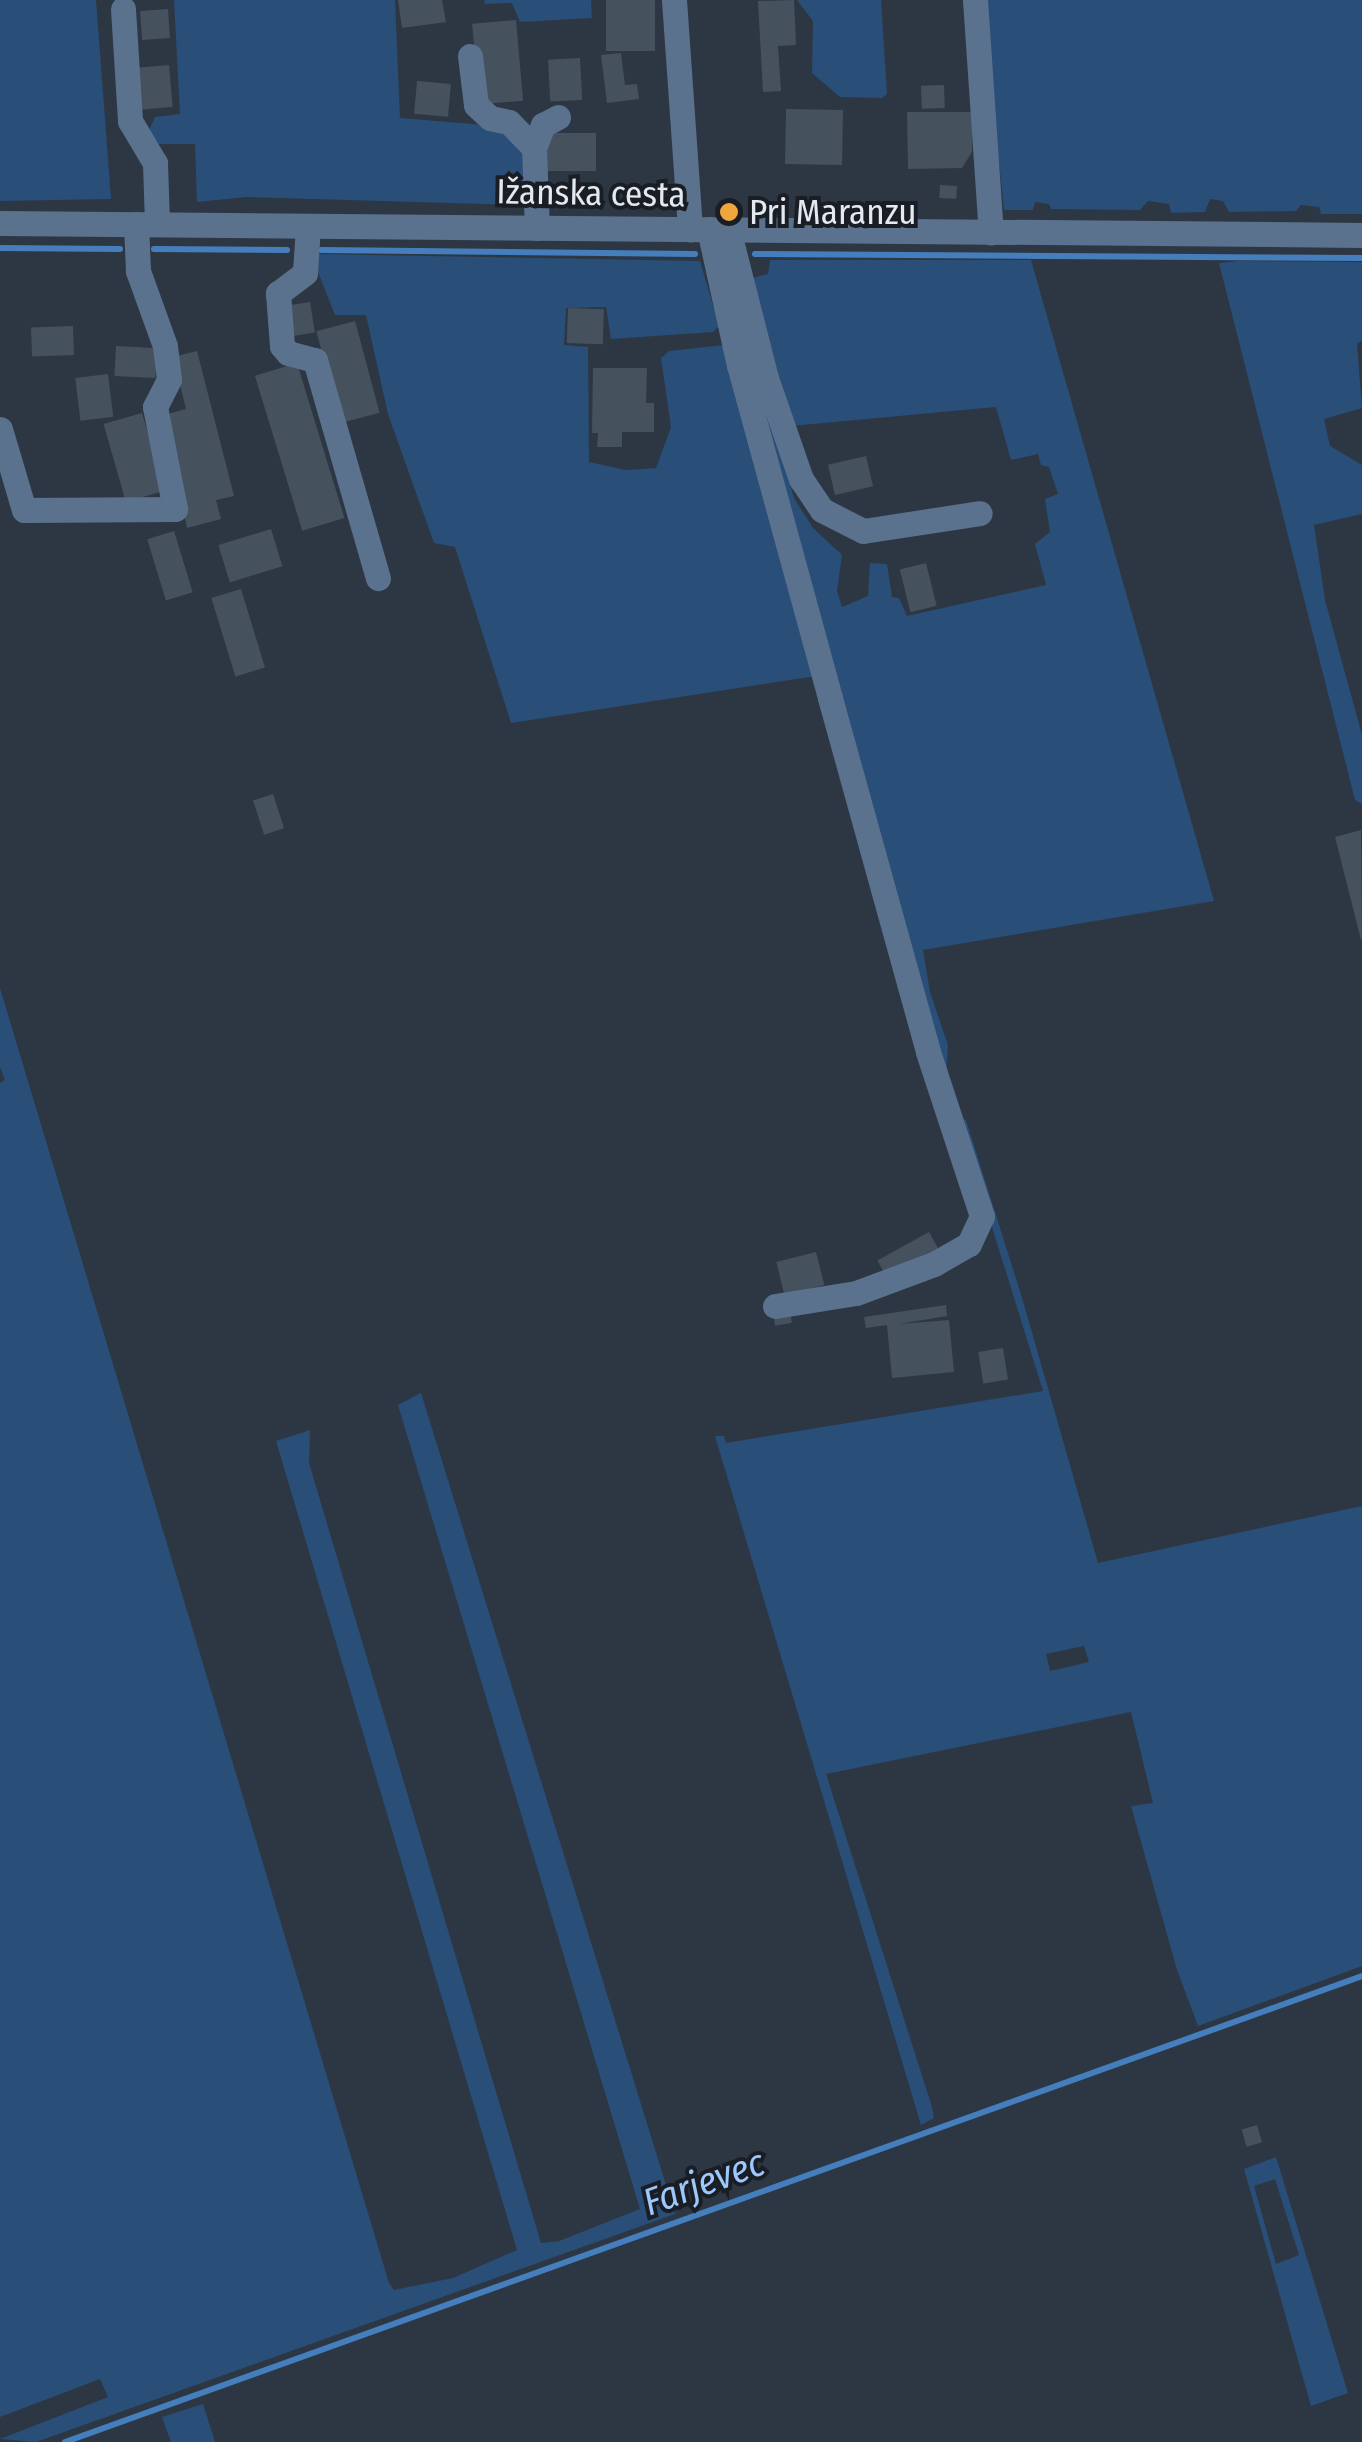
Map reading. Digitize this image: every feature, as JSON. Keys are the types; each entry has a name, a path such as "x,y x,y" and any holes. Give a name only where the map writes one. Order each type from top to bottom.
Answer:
{"street":[{"path":"674,0 709,229 739,364 928,1052 982,1216 969,1244 934,1264 856,1293 775,1306"},
{"path":"974,0 992,232"},
{"path":"0,429 24,510 175,510 155,406 170,379 164,346 138,271 155,162 130,121 124,9"},
{"path":"470,56 476,105 490,118 509,122 534,148"},
{"path":"537,228 534,148 543,125 558,117"},
{"name":"Ižanska cesta","path":"0,223 1362,234"},
{"path":"308,226 305,273 278,292 282,346 288,354 314,360 378,578"},
{"path":"709,229 800,478 822,510 864,531 980,513"}],"shaded area":[{"path":"0,0 96,0 111,199 0,201"},
{"path":"174,0 395,0 400,118 497,126 521,141 528,190 522,205 246,197 197,202 195,144 158,144 146,137 155,117 180,114"},
{"path":"484,0 591,0 592,18 520,22 512,3 485,4"},
{"path":"797,0 881,0 887,94 882,98 840,97 812,73 813,21"},
{"path":"982,0 1362,0 1362,214 1321,214 1319,207 1301,205 1296,211 1229,212 1223,201 1210,199 1205,212 1171,213 1169,204 1148,201 1140,210 1051,209 1049,204 1035,202 1033,210 1004,210"},
{"path":"317,254 700,261 719,326 713,332 611,339 606,307 566,308 564,345 588,347 589,462 626,470 656,468 671,427 661,358 669,351 724,345 816,676 511,723 455,547 434,543 388,414 366,315 335,315 314,262"},
{"path":"770,260 1031,260 1214,901 923,950 930,992 948,1045 946,1077 759,417 769,413 794,498 813,528 842,555 837,591 842,607 868,596 870,563 887,564 892,597 899,598 907,616 1046,585 1035,544 1050,532 1045,499 1058,494 1049,467 1041,465 1038,454 1011,460 996,407 791,426 749,279 768,274"},
{"path":"1362,262 1362,340 1357,344 1362,408 1324,419 1330,446 1362,465 1362,514 1314,525 1325,600 1362,735 1362,804 1355,800 1219,263"},
{"path":"0,988 389,2283 394,2290 453,2278 517,2250 276,1441 310,1430 309,1463 541,2243 559,2241 640,2209 398,1405 421,1393 675,2214 36,2442 0,2439 108,2397 100,2379 0,2417 0,1083 5,1080 0,1067"},
{"path":"958,1118 966,1120 1023,1301 1098,1563 1362,1506 1362,1966 1198,2026 1177,1970 1131,1806 1153,1803 1131,1712 826,1774 932,2107 934,2118 921,2125 715,1436 724,1436 726,1443 1043,1391","holes":["1084,1646 1089,1662 1050,1671 1046,1654"]},
{"path":"1276,2157 1348,2393 1311,2406 1244,2169","holes":["1275,2179 1299,2255 1276,2264 1254,2186"]},
{"path":"203,2404 215,2442 171,2442 162,2417"}],"building":[{"path":"398,0 442,0 446,22 402,28"},
{"path":"606,0 655,0 655,51 606,51"},
{"path":"794,0 796,45 778,46 781,91 763,92 758,1"},
{"path":"168,9 170,38 142,40 140,11"},
{"path":"516,20 523,101 479,105 472,24"},
{"path":"621,53 625,85 637,84 639,99 607,103 601,55"},
{"path":"580,58 582,100 550,102 548,60"},
{"path":"169,65 173,107 138,110 134,68"},
{"path":"417,81 451,84 448,117 414,114"},
{"path":"944,85 945,108 922,109 921,86"},
{"path":"786,109 843,110 842,165 785,164"},
{"path":"907,112 972,112 972,152 962,168 908,169"},
{"path":"541,133 596,133 596,171 541,171"},
{"path":"940,185 957,186 956,199 939,198"},
{"path":"310,302 315,333 285,337 280,307"},
{"path":"568,308 604,309 603,344 567,343"},
{"path":"355,321 380,413 341,423 316,331"},
{"path":"73,326 74,355 32,356 31,327"},
{"path":"116,346 157,348 155,378 114,376"},
{"path":"197,351 234,496 216,500 221,519 187,528 164,415 186,409 173,357"},
{"path":"297,363 344,518 302,531 255,376"},
{"path":"593,368 647,368 646,403 654,403 654,432 622,432 622,447 597,447 598,433 592,433"},
{"path":"108,374 113,417 80,421 75,378"},
{"path":"142,413 164,491 126,502 104,424"},
{"path":"866,456 873,486 835,495 828,465"},
{"path":"271,529 282,566 230,582 218,545"},
{"path":"174,531 193,592 166,600 147,539"},
{"path":"926,563 937,606 910,612 900,570"},
{"path":"241,589 265,667 235,676 211,598"},
{"path":"273,794 284,828 264,835 253,800"},
{"path":"1361,830 1362,940 1335,837"},
{"path":"929,1232 940,1252 889,1281 877,1261"},
{"path":"816,1252 824,1285 784,1295 776,1262"},
{"path":"946,1305 947,1316 899,1324 949,1320 954,1372 892,1378 887,1325 866,1328 864,1317"},
{"path":"790,1312 792,1323 775,1326 773,1315"},
{"path":"1003,1348 1008,1380 983,1384 978,1352"},
{"path":"1257,2125 1262,2142 1247,2147 1242,2129"}],"waterway":[{"path":"0,248 120,249"},
{"path":"154,249 287,250"},
{"path":"321,250 695,254"},
{"path":"755,254 1362,258"},
{"name":"Farjevec","path":"65,2442 1362,1976"}],"place":[{"name":"Pri Maranzu","path":"729,212"}]}
